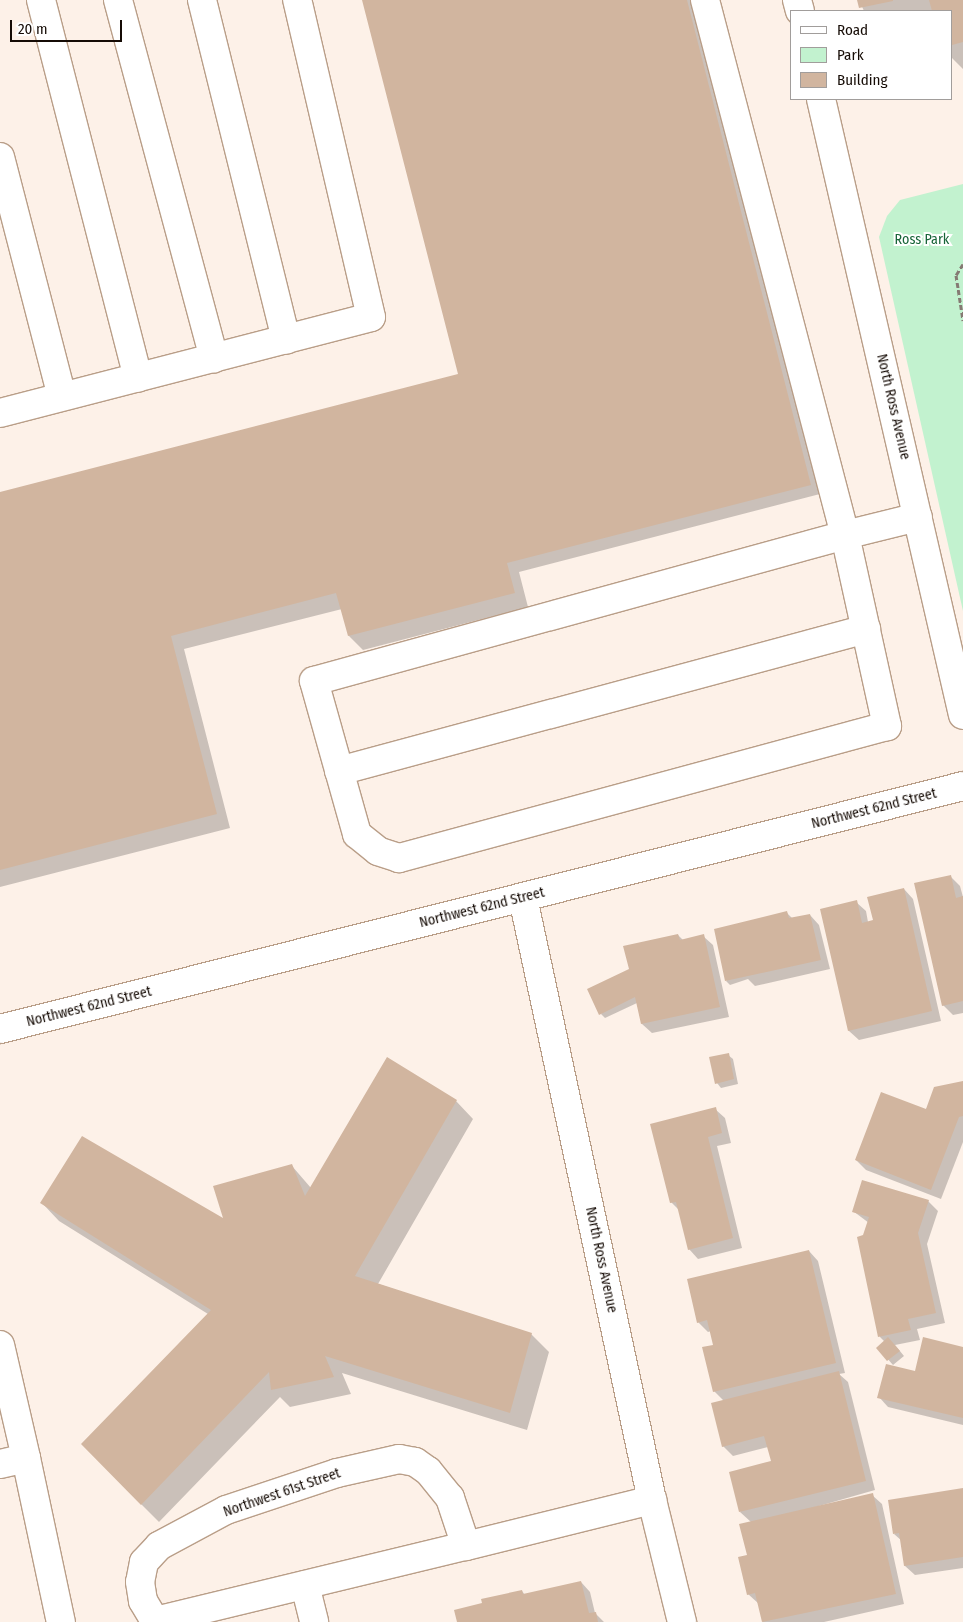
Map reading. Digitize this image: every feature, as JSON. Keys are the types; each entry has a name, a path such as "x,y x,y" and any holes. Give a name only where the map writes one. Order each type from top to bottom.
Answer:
{"street":[{"path":"41,0 138,378"},
{"path":"118,0 214,358"},
{"path":"202,0 286,340"},
{"path":"0,413 370,318 297,0"},
{"path":"705,0 845,535 887,726 399,858 378,851 357,834 314,681 845,535 918,518"},
{"name":"North Ross Avenue","path":"821,100 963,715"},
{"path":"0,156 62,396"},
{"path":"339,771 866,629"},
{"name":"Northwest 62nd Street","path":"0,1029 963,786"},
{"name":"North Ross Avenue","path":"523,898 652,1500 682,1622"},
{"path":"0,1345 61,1622"},
{"path":"0,1464 26,1458"},
{"name":"Northwest 61st Street","path":"466,1546 450,1498 428,1471 414,1462 399,1459 337,1473 226,1510 159,1546 144,1562 140,1582 143,1601 155,1621 466,1546 652,1500"},
{"path":"305,1585 314,1622"}],"path":[{"path":"963,264 956,275 963,320"}],"green space":[{"name":"Ross Park","path":"963,184 963,611 879,237 887,216 900,200"}],"building":[{"path":"362,0 687,0 811,485 507,563 515,593 348,636 336,593 171,636 217,814 0,870 0,492 458,374"},
{"path":"857,0 893,0 893,1 859,8"},
{"path":"929,0 963,0 963,42 953,45 953,10 932,10"},
{"path":"951,875 956,898 963,896 963,1001 942,1006 914,883"},
{"path":"904,888 932,1011 848,1031 820,909 857,900 862,923 873,920 867,897"},
{"path":"787,911 789,918 810,914 821,960 725,981 714,929"},
{"path":"678,934 680,940 704,934 720,1007 641,1024 635,997 599,1015 587,989 629,969 623,946"},
{"path":"729,1053 734,1079 715,1084 709,1057"},
{"path":"387,1057 457,1100 355,1276 532,1333 510,1413 325,1356 334,1377 271,1390 269,1372 141,1505 81,1444 211,1310 40,1203 82,1136 223,1218 213,1186 292,1164 305,1196"},
{"path":"963,1081 963,1116 959,1117 931,1190 855,1160 881,1092 926,1109 934,1087"},
{"path":"716,1107 722,1133 708,1137 733,1238 688,1250 676,1202 670,1203 650,1124"},
{"path":"862,1180 929,1200 918,1233 936,1313 908,1319 911,1330 878,1337 857,1237 863,1235 869,1217 852,1212"},
{"path":"809,1250 836,1363 713,1392 702,1347 713,1345 707,1320 697,1323 687,1279"},
{"path":"888,1337 900,1351 887,1361 876,1348"},
{"path":"923,1337 963,1347 963,1418 877,1398 886,1364 915,1371"},
{"path":"839,1371 866,1481 739,1512 729,1472 771,1461 764,1436 722,1447 711,1403"},
{"path":"963,1488 963,1557 904,1566 899,1533 893,1534 888,1500"},
{"path":"873,1493 896,1594 762,1622 755,1593 747,1595 738,1557 747,1555 739,1524"},
{"path":"581,1581 589,1613 596,1612 598,1622 457,1622 454,1610 482,1603 481,1599 522,1590 523,1594"}]}
